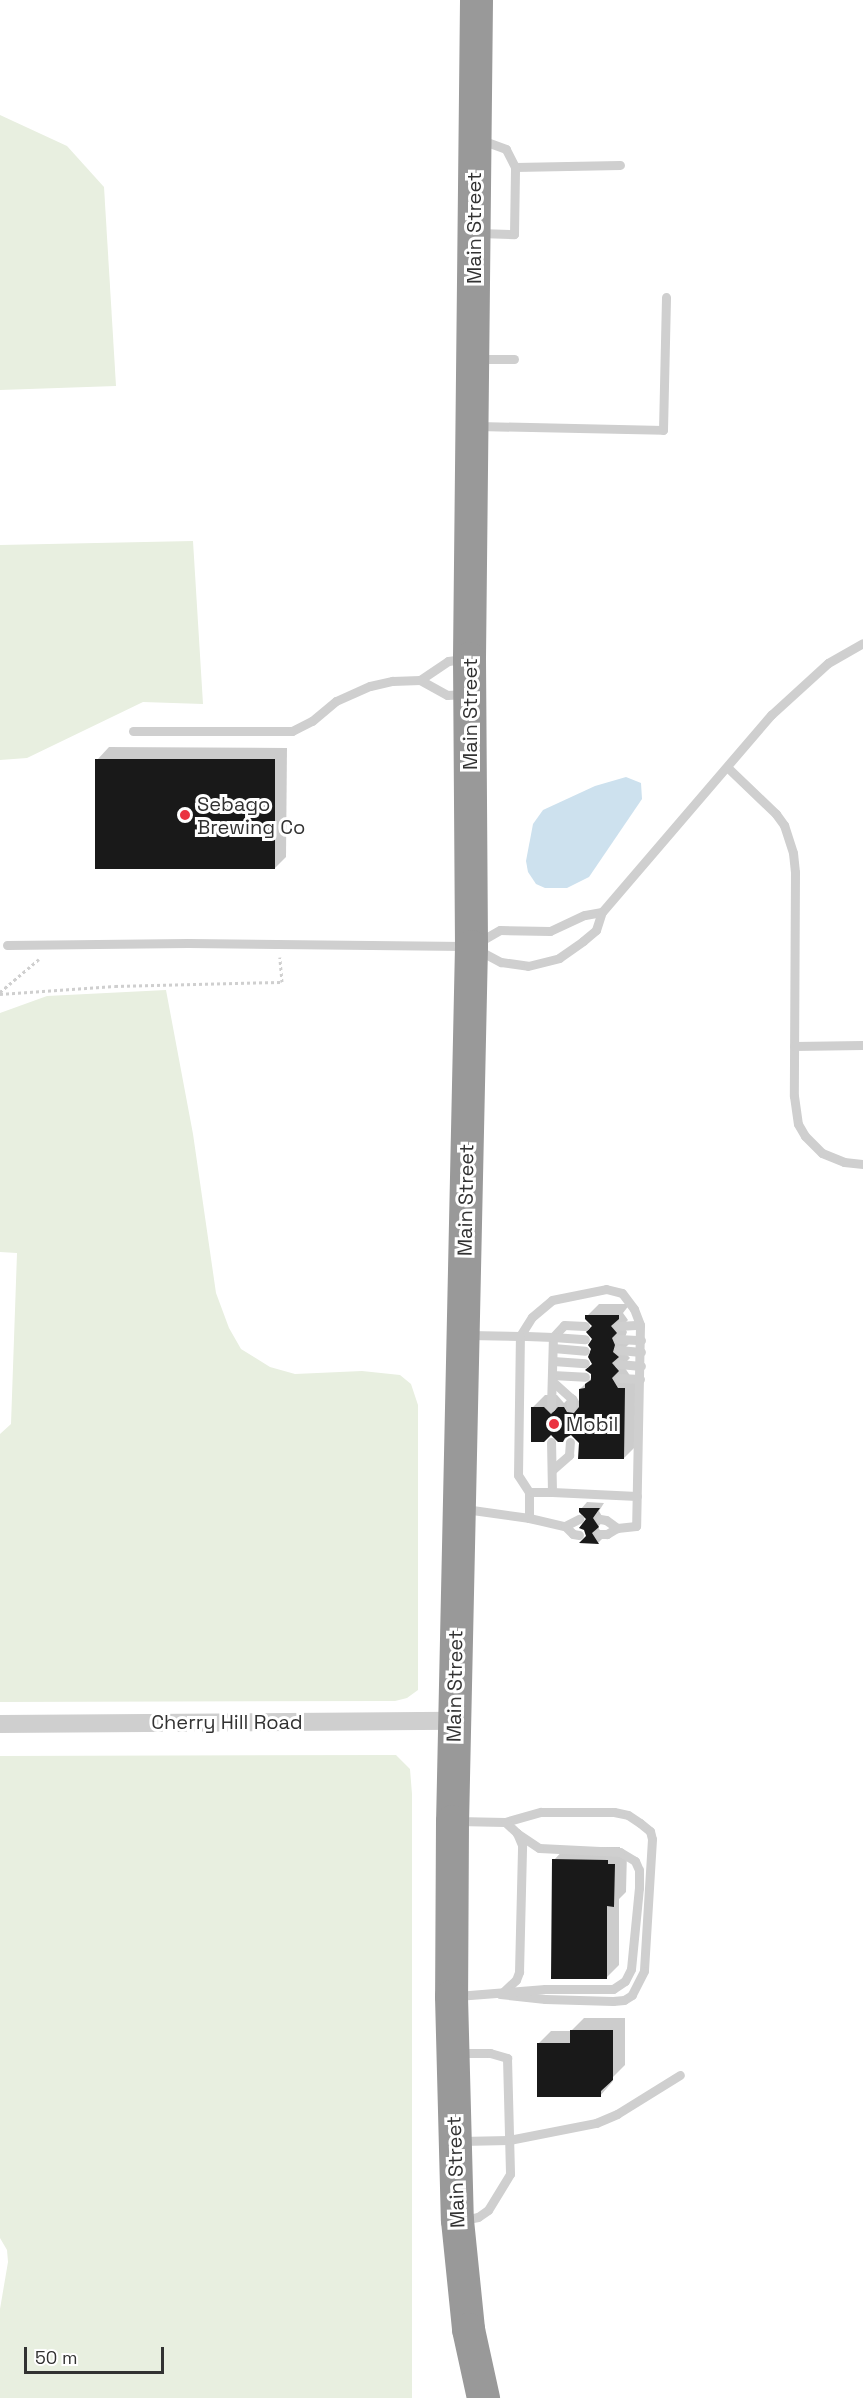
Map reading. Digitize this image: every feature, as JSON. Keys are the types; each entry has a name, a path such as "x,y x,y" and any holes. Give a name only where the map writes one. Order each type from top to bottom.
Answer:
{"highway":[{"name":"Main Street","path":"476,0 470,658 471,946 452,1821 451,1996 457,2220 468,2329 483,2398"}],"street":[{"name":"Cherry Hill Road","path":"0,1724 454,1721"}],"lane":[{"path":"474,138 506,149 514,167 514,234 474,233"},
{"path":"514,167 620,165"},
{"path":"472,426 663,430 666,297"},
{"path":"473,359 514,359"},
{"path":"7,945 471,946 501,962 528,966 543,964 558,958 596,930 602,912 791,695 828,663 863,643"},
{"path":"420,680 448,661 470,658"},
{"path":"133,731 292,731 312,721 329,705 370,686 392,681 420,680 447,694 470,693"},
{"path":"727,766 776,813 790,841 795,872 795,1112 805,1136 822,1153 844,1162 863,1164"},
{"path":"471,946 500,930 550,931 585,915 602,912"},
{"path":"794,1046 863,1045"},
{"path":"529,1518 529,1492 518,1475 520,1336 532,1317 552,1300 606,1289 622,1293 634,1310 640,1325 641,1365 636,1526 616,1528 607,1534 599,1534"},
{"path":"551,1407 553,1336 564,1325 585,1326"},
{"path":"618,1326 640,1325"},
{"path":"463,1335 553,1336 585,1339"},
{"path":"618,1339 641,1340"},
{"path":"553,1348 585,1350"},
{"path":"619,1350 641,1352"},
{"path":"553,1361 585,1363"},
{"path":"619,1364 641,1365"},
{"path":"552,1378 585,1377"},
{"path":"552,1378 571,1398 571,1407"},
{"path":"618,1378 640,1379"},
{"path":"551,1442 552,1492"},
{"path":"552,1470 569,1455 570,1442"},
{"path":"529,1492 637,1496"},
{"path":"459,1508 529,1518 565,1526 573,1534 579,1535"},
{"path":"565,1526 579,1519"},
{"path":"600,1519 606,1520 616,1528"},
{"path":"452,1821 505,1822 541,1812 614,1812 628,1815 650,1831 652,1839 644,1971 632,1995 624,2000 613,2001 544,1999 500,1994"},
{"path":"451,1996 545,1989 613,1989 625,1981 631,1969 639,1888 639,1870 635,1861 620,1852 539,1848 505,1822"},
{"path":"500,1994 510,1987 519,1972 522,1845 517,1833"},
{"path":"452,2053 490,2053 507,2058 510,2174 498,2196 478,2217 457,2220"},
{"path":"454,2142 509,2139 596,2123 617,2114 680,2075"}],"path":[{"path":"0,993 33,966 43,955 46,944"},
{"path":"0,993 115,986 282,982 280,957"}],"green space":[{"path":"0,115 67,146 104,187 116,386 0,390"},
{"path":"193,541 203,704 143,702 27,758 0,760 0,545"},
{"path":"166,990 193,1134 216,1293 229,1328 241,1349 270,1367 295,1374 362,1371 400,1375 411,1384 418,1405 418,1690 407,1698 395,1701 0,1702 0,1434 11,1424 17,1253 0,1252 0,1013 47,996"},
{"path":"396,1755 410,1769 412,1794 412,2398 0,2398 0,2309 8,2262 7,2250 0,2238 0,1756"}],"water":[{"path":"626,777 641,783 642,799 589,877 567,888 545,888 536,884 528,872 526,861 533,824 543,810 595,786"}],"building":[{"name":"Sebago Brewing Co","path":"95,759 275,759 275,869 95,869"},
{"path":"585,1315 619,1315 619,1319 611,1326 617,1333 612,1338 615,1345 613,1352 619,1357 612,1363 619,1371 612,1378 618,1388 625,1388 624,1459 578,1459 579,1443 571,1435 563,1442 558,1442 551,1435 544,1442 531,1442 531,1407 544,1407 551,1414 558,1407 564,1407 567,1412 574,1413 579,1407 579,1389 585,1388 585,1384 591,1380 591,1374 585,1370 592,1364 588,1357 591,1349 588,1345 592,1339 586,1332 592,1326 585,1319"},
{"path":"579,1508 600,1508 593,1518 599,1527 592,1533 599,1544 579,1543 586,1536 584,1530 579,1528 586,1519 579,1512"},
{"path":"552,1859 608,1860 608,1864 615,1864 614,1907 607,1906 607,1979 551,1979"},
{"path":"570,2030 613,2030 613,2080 601,2091 601,2097 537,2097 537,2043 570,2043"}],"place":[{"name":"Sebago Brewing Co","path":"185,815"},
{"name":"Mobil","path":"554,1424"}]}
